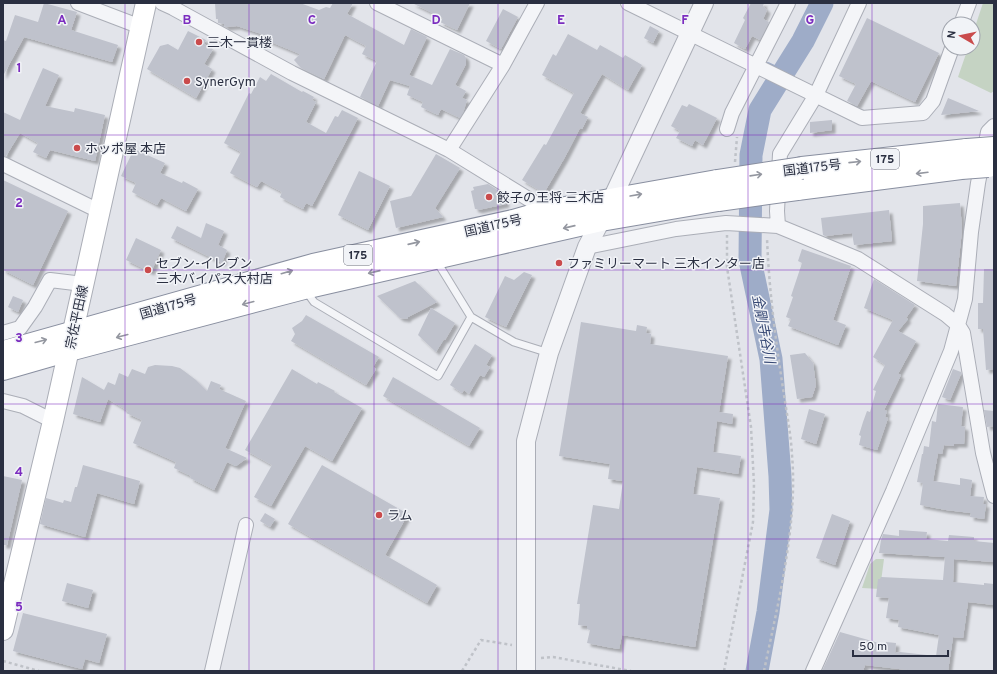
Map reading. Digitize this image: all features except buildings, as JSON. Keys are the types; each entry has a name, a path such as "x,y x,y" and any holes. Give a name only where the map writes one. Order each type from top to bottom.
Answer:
{"highway":[{"name":"国道175号","path":"3,369 71,341 313,265 548,211 612,199 717,190 797,189 964,159"},
{"name":"国道175号","path":"3,352 71,341 601,220 802,168 964,159 992,160"}],"main road":[{"name":"宗佐平田線","path":"3,630 53,421 99,211 142,27 146,3"}],"street":[{"path":"78,3 142,27"},
{"path":"162,3 292,73 449,150 548,211"},
{"path":"378,3 503,65"},
{"path":"449,150 503,65 537,3"},
{"path":"628,3 862,118 923,113 932,101 949,56"},
{"path":"526,659 526,441 549,353 587,247 612,199 704,3"},
{"path":"727,128 732,113 761,68 788,3"},
{"path":"772,226 777,210 780,154 816,95 859,3"},
{"path":"964,16 969,3"},
{"path":"813,671 896,483 951,351 965,299 971,232 978,183 988,132 994,126"},
{"path":"3,164 99,211"},
{"path":"587,247 676,229 726,223 772,226 858,259 945,314 958,325 963,332 984,454 994,496"},
{"path":"3,333 20,328 35,307 50,280 83,284"},
{"path":"3,401 23,406 53,421"},
{"path":"212,671 246,526"}],"lane":[{"path":"434,258 471,317 514,342 549,353"},
{"path":"304,288 314,302 438,376 471,317"}],"path":[{"path":"724,671 753,522 754,484 751,427 727,267 726,223"},
{"path":"764,671 782,579 793,506 792,455 770,296 772,226"},
{"path":"462,671 481,640 526,659 553,657 631,671"},
{"path":"3,660 39,671"}],"green space":[{"path":"983,3 994,3 994,91 991,93 958,77 965,56 981,56 981,16 979,16"},
{"path":"876,559 884,559 880,589 862,588 870,564"}],"waterway":[{"name":"金剛寺谷川","path":"757,671 768,612 781,510 780,476 771,359 750,260 751,155 760,110 803,41 822,3"},
{"path":"768,64 785,72"}],"place":[{"name":"三木一貫楼","path":"199,42"},
{"name":"SynerGym","path":"187,81"},
{"name":"ホッポ屋 本店","path":"77,148"},
{"name":"餃子の王将 三木店","path":"489,197"},
{"name":"ファミリーマート 三木インター店","path":"559,263"},
{"name":"セブン-イレブン 三木バイパス大村店","path":"148,270"},
{"name":"ラム","path":"379,515"}]}
